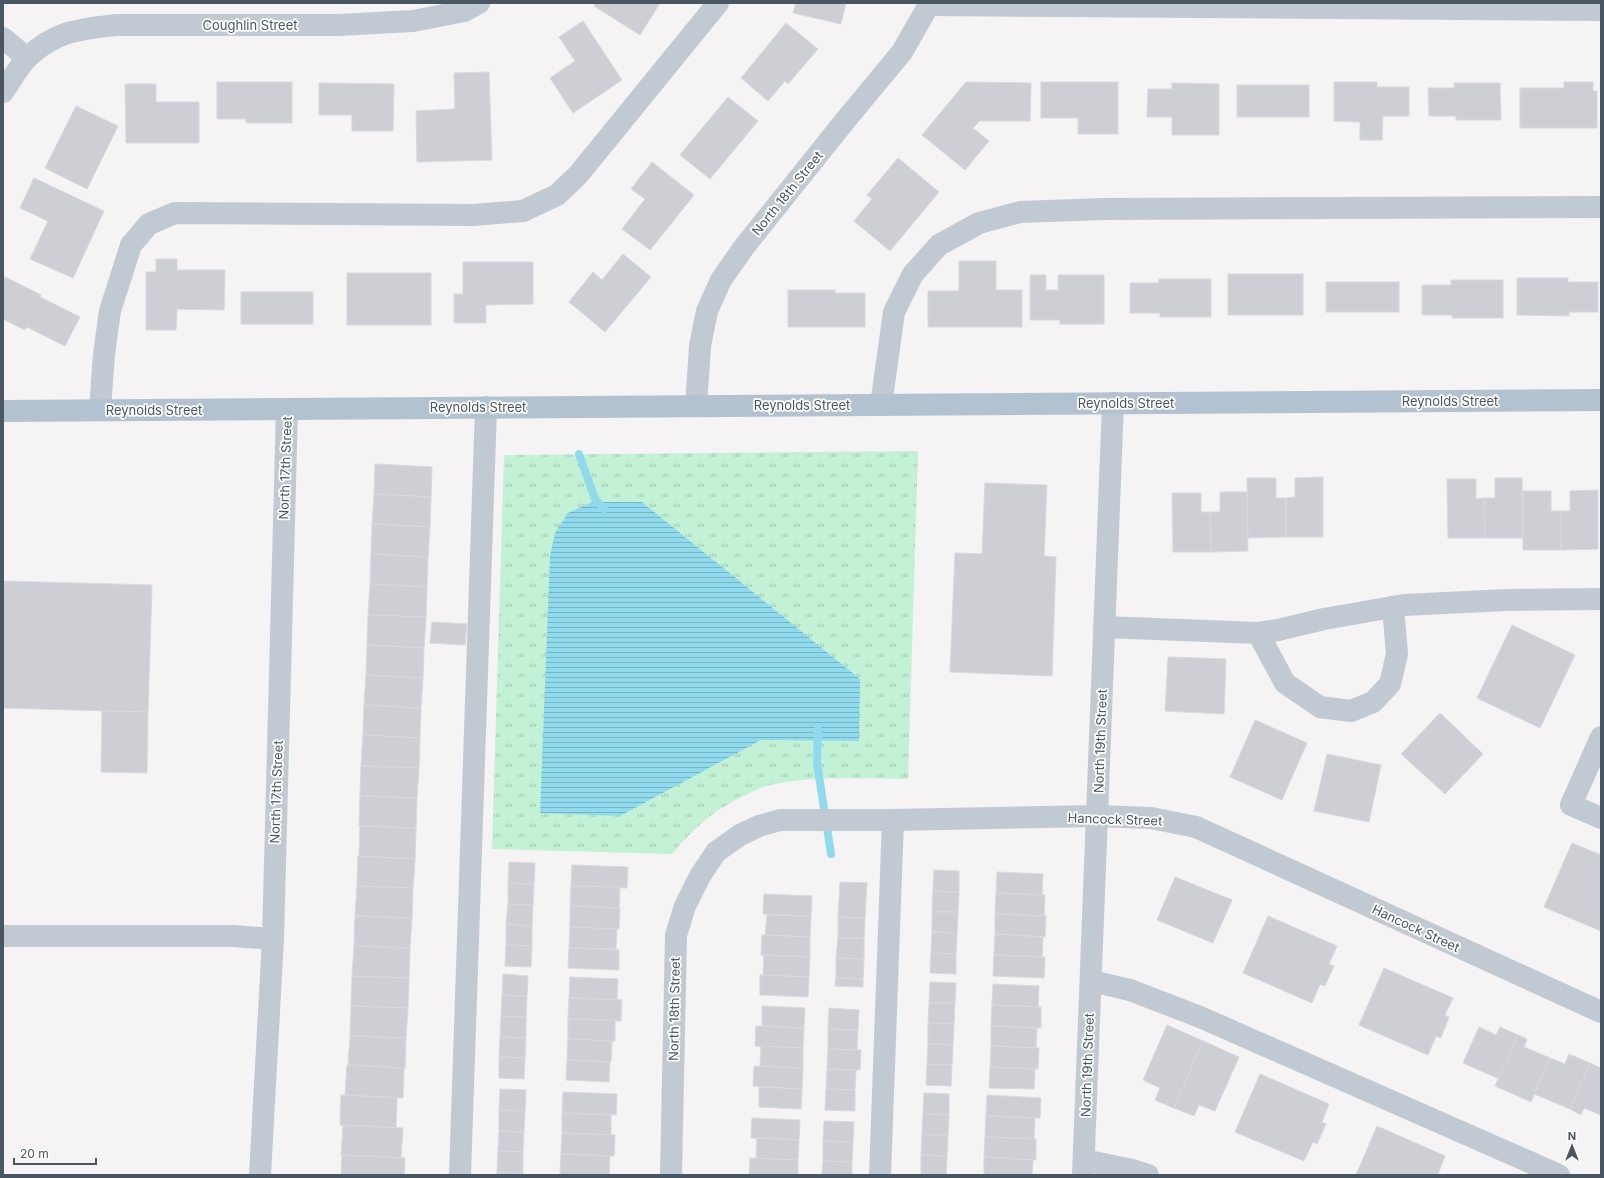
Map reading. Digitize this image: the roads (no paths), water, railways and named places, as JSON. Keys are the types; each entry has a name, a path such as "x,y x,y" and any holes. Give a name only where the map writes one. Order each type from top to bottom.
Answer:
{"main road":[{"name":"Reynolds Street","path":"3,411 1601,400"}],"street":[{"name":"Coughlin Street","path":"3,92 27,58 51,39 79,29 116,25 338,25 413,21 464,11 479,3"},
{"path":"100,410 104,354 110,311 131,245 149,224 175,213 473,215 523,211 557,195 578,175 718,3"},
{"path":"930,4 1494,6 1601,10"},
{"name":"North 18th Street","path":"696,406 700,346 707,311 721,280 744,247 902,52 930,4"},
{"path":"3,38 27,58"},
{"path":"881,405 894,312 913,274 939,245 978,223 1020,212 1103,209 1601,207"},
{"name":"North 19th Street","path":"1084,1168 1113,403"},
{"path":"460,1175 486,407"},
{"name":"North 17th Street","path":"260,1175 272,939 287,409"},
{"path":"1104,627 1258,633 1278,630 1324,619 1404,605 1507,600 1601,599"},
{"path":"1258,633 1285,683 1320,707 1351,711 1373,702 1390,684 1397,654 1393,607"},
{"path":"1601,737 1571,805 1601,818"},
{"name":"Hancock Street","path":"716,852 740,835 759,826 780,820 893,820 1097,816 1151,818 1196,827 1601,1012"},
{"path":"880,1175 893,820"},
{"name":"North 18th Street","path":"671,1175 676,935 684,906 700,876 716,852"},
{"path":"3,936 233,936 272,939"},
{"path":"1091,981 1130,990 1200,1017 1559,1175"},
{"path":"1084,1168 1132,1170 1148,1175"}],"water":[{"path":"592,502 642,502 860,679 859,741 761,740 620,816 540,813 550,556 555,533 568,513"}],"waterway":[{"path":"579,454 595,499 604,509"},
{"path":"818,730 817,763 831,854"}]}
